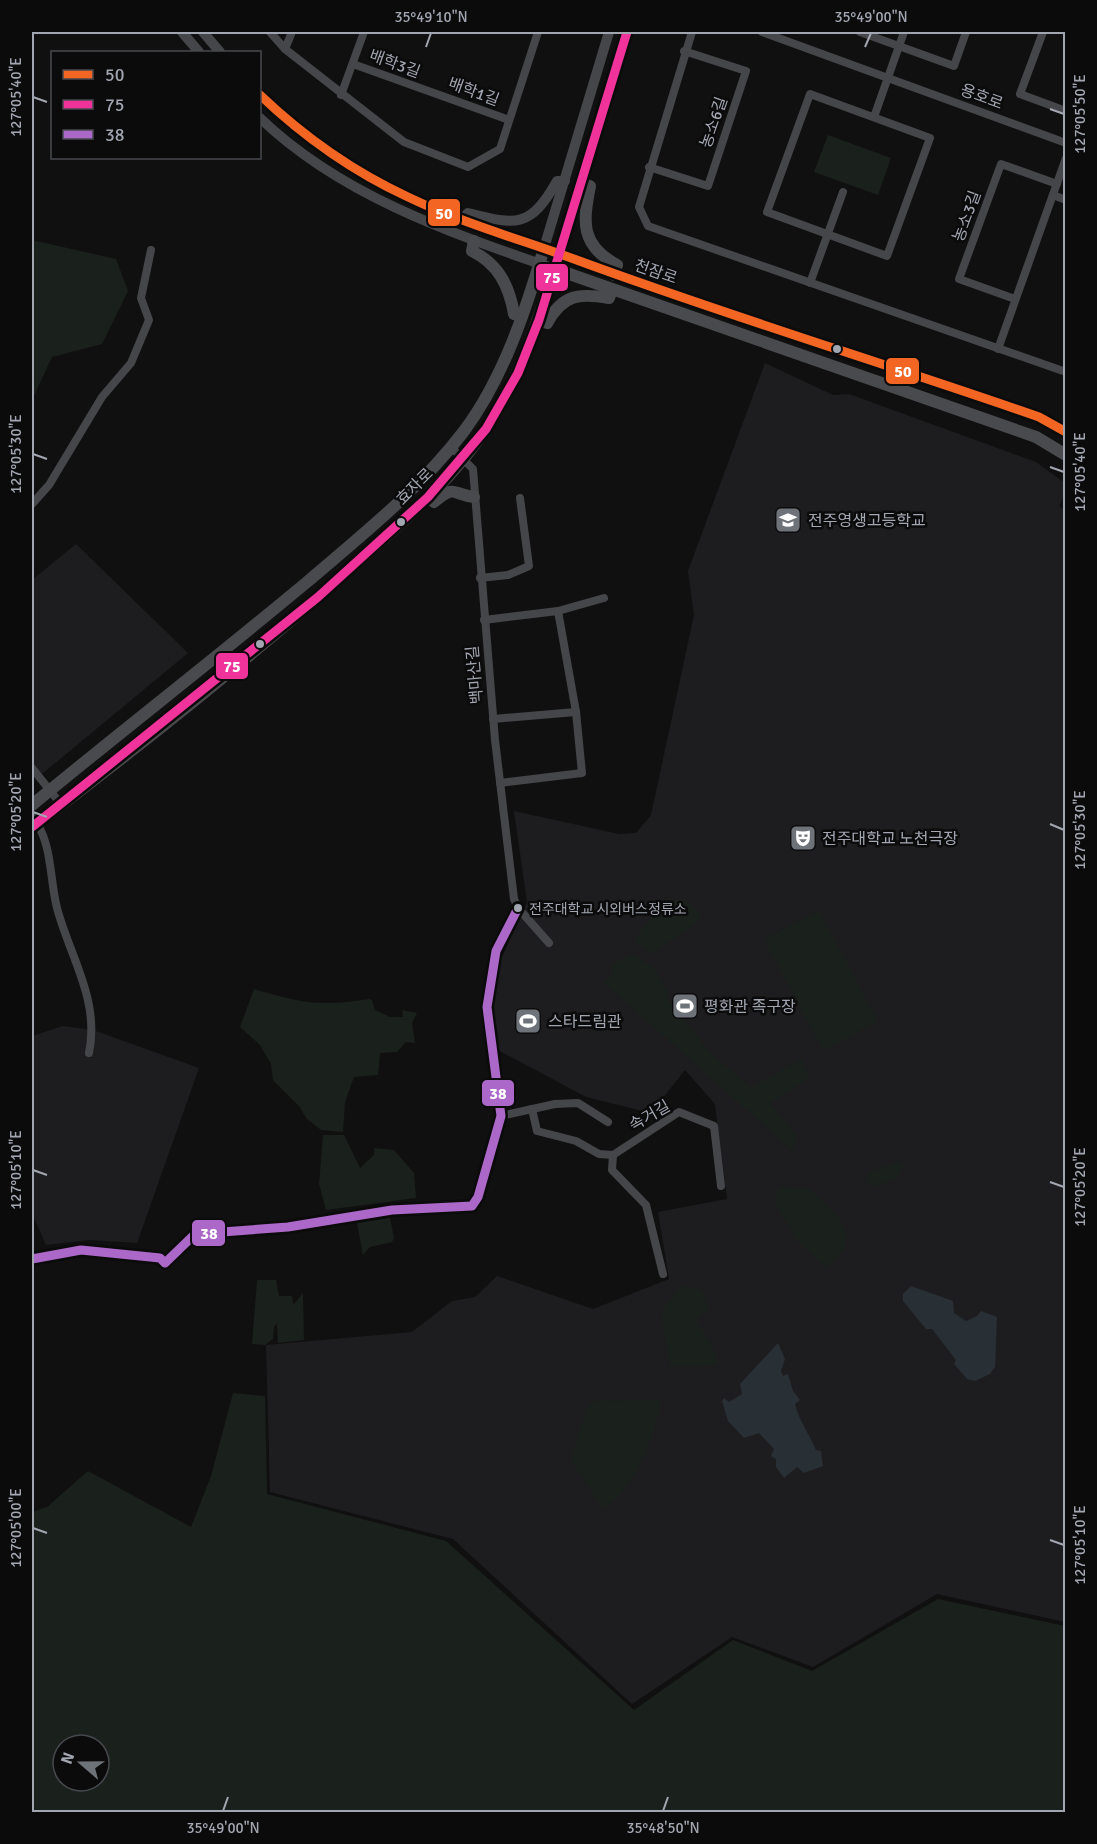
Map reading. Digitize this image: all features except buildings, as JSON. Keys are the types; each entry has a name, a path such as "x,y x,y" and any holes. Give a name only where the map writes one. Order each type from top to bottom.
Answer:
{"main road":[{"path":"580,184 590,186 584,219 588,239 606,259 617,264 614,275"},
{"path":"474,241 472,251 491,263 499,273 511,299 514,314 520,316"},
{"name":"천잠로","path":"544,248 614,275 1039,417 1065,432"},
{"name":"효자로","path":"32,805 227,649 356,541 418,483 465,429 495,378 544,248"},
{"name":"천잠로","path":"555,269 1036,437 1065,455"},
{"name":"효자로","path":"33,822 166,721 311,603 428,496 463,459 499,408 518,373 539,320 555,269"},
{"path":"539,320 547,323 552,314 569,298 582,293 609,298 612,290"},
{"path":"428,496 434,502 446,492 456,490 474,497"}],"street":[{"path":"182,32 198,51"},
{"path":"203,32 219,51"},
{"path":"270,32 285,49 341,95"},
{"path":"285,49 292,32"},
{"name":"배학3길","path":"341,95 364,32"},
{"name":"배학1길","path":"341,95 404,142 468,167 500,149 538,32"},
{"name":"효자로","path":"544,248 609,32"},
{"name":"효자로","path":"555,269 627,32"},
{"path":"692,32 684,51 639,207 648,226 1065,372"},
{"name":"용호로","path":"762,32 1065,143"},
{"path":"860,32 954,66 966,32"},
{"path":"874,117 904,32"},
{"path":"1043,32 1020,94 1065,111"},
{"name":"농소6길","path":"649,167 708,186 746,71 684,51"},
{"name":"배학3길","path":"352,63 428,91"},
{"name":"배학1길","path":"428,91 509,120"},
{"path":"810,94 874,117 930,138 887,256 767,212 810,94"},
{"name":"천잠로","path":"261,96 300,130 353,167 408,197 461,220 544,248"},
{"name":"천잠로","path":"261,119 296,149 387,205 474,241 555,269"},
{"path":"998,349 1065,158"},
{"name":"농소3길","path":"1015,299 959,279 1001,164 1057,184"},
{"path":"461,220 468,213 500,222 528,217 547,198 557,181 565,181"},
{"path":"810,283 843,192"},
{"path":"1053,195 1065,200"},
{"path":"32,504 49,485 102,397 131,363 149,320 141,298 151,250"},
{"name":"백마산길","path":"451,447 473,469 493,719 514,899 518,908 549,943"},
{"path":"480,578 508,575 529,566 520,498"},
{"path":"484,620 558,611 604,598"},
{"path":"500,783 582,773 576,712 558,611"},
{"path":"493,719 576,712"},
{"path":"32,768 60,803"},
{"path":"33,822 45,837 57,908 87,990 93,1035 89,1053"},
{"path":"32,1259 81,1250 160,1258 165,1263 195,1234 288,1227 392,1210 472,1206 478,1197 501,1116 487,1007 496,951 518,908"},
{"name":"속거길","path":"501,1116 578,1103 608,1122"},
{"path":"532,1109 537,1131 576,1141 599,1154 613,1155 612,1170 646,1205 663,1274"},
{"name":"속거길","path":"613,1155 679,1112 714,1126 721,1186"}],"shaded area":[{"path":"828,135 891,158 878,195 814,172"},
{"path":"32,240 116,259 128,291 102,344 52,357 32,400"},
{"path":"765,363 833,395 849,394 1036,462 1065,483 1065,494 1059,506 1066,511 1065,1622 937,1594 813,1667 732,1637 632,1704 453,1539 270,1492 266,1345 412,1332 452,1301 475,1297 497,1276 593,1309 669,1279 658,1212 727,1199 715,1104 685,1070 651,1113 586,1097 498,1050 491,1010 498,966 527,902 514,811 619,834 636,833 651,815 694,615 688,571"},
{"path":"76,544 188,653 42,774 32,763 32,580"},
{"path":"666,899 686,900 703,916 692,927 651,954 634,940"},
{"path":"819,911 878,1021 823,1051 764,939"},
{"path":"634,954 655,969 669,994 667,998 709,1051 751,1088 801,1059 810,1078 770,1103 797,1135 793,1151 603,982 612,975 611,965"},
{"path":"254,989 285,998 311,1002 337,1003 369,999 372,1000 375,1010 390,1017 403,1017 402,1010 417,1013 412,1023 415,1043 406,1042 397,1052 380,1053 378,1075 354,1077 345,1102 343,1132 321,1130 307,1119 299,1106 273,1080 271,1064 260,1045 240,1027"},
{"path":"63,1026 93,1030 199,1068 137,1243 89,1240 46,1245 32,1213 32,1036"},
{"path":"323,1135 344,1135 360,1168 374,1155 374,1148 394,1150 414,1173 416,1198 326,1210 319,1184"},
{"path":"898,1161 904,1165 897,1179 875,1186 866,1182 867,1174"},
{"path":"779,1186 809,1189 838,1216 846,1232 845,1249 827,1268 797,1241 774,1201"},
{"path":"390,1218 394,1238 392,1242 370,1247 363,1255 357,1223"},
{"path":"257,1280 276,1280 279,1296 292,1296 293,1305 303,1293 304,1340 278,1343 277,1323 274,1327 273,1339 265,1345 252,1344"},
{"path":"682,1285 702,1290 709,1309 697,1318 697,1323 711,1342 718,1365 670,1367 661,1312"},
{"path":"911,1286 953,1301 954,1313 966,1321 977,1316 981,1311 997,1317 995,1367 990,1374 975,1381 967,1379 954,1364 956,1360 932,1329 926,1329 903,1301 903,1294"},
{"path":"778,1343 785,1359 781,1371 783,1376 788,1374 793,1391 800,1400 795,1404 797,1410 816,1450 821,1451 823,1466 804,1473 797,1467 784,1478 776,1467 776,1459 771,1456 774,1449 759,1433 744,1438 728,1421 722,1401 724,1398 729,1402 742,1394 740,1384"},
{"path":"233,1393 265,1396 267,1494 446,1541 634,1710 733,1640 812,1671 938,1599 1065,1626 1065,1812 32,1812 32,1512 47,1507 88,1471 191,1527 211,1476"},
{"path":"662,1400 648,1446 634,1475 626,1487 603,1509 571,1460 586,1411 593,1401"}],"transit line":[{"name":"75","path":"32,827 318,597 428,497 486,429 518,373 539,320 627,32"},
{"name":"50","path":"261,96 311,139 349,165 428,206 470,223 690,300 1039,417 1066,432"},
{"name":"38","path":"32,1259 81,1250 160,1258 165,1263 195,1234 288,1227 392,1210 472,1206 478,1197 501,1116 487,1007 496,951 518,908"}],"place":[{"name":"전주영생고등학교","path":"788,520"},
{"name":"전주대학교 노천극장","path":"803,838"},
{"name":"전주대학교 시외버스정류소","path":"518,908"},
{"name":"평화관 족구장","path":"685,1006"},
{"name":"스타드림관","path":"528,1021"}]}
